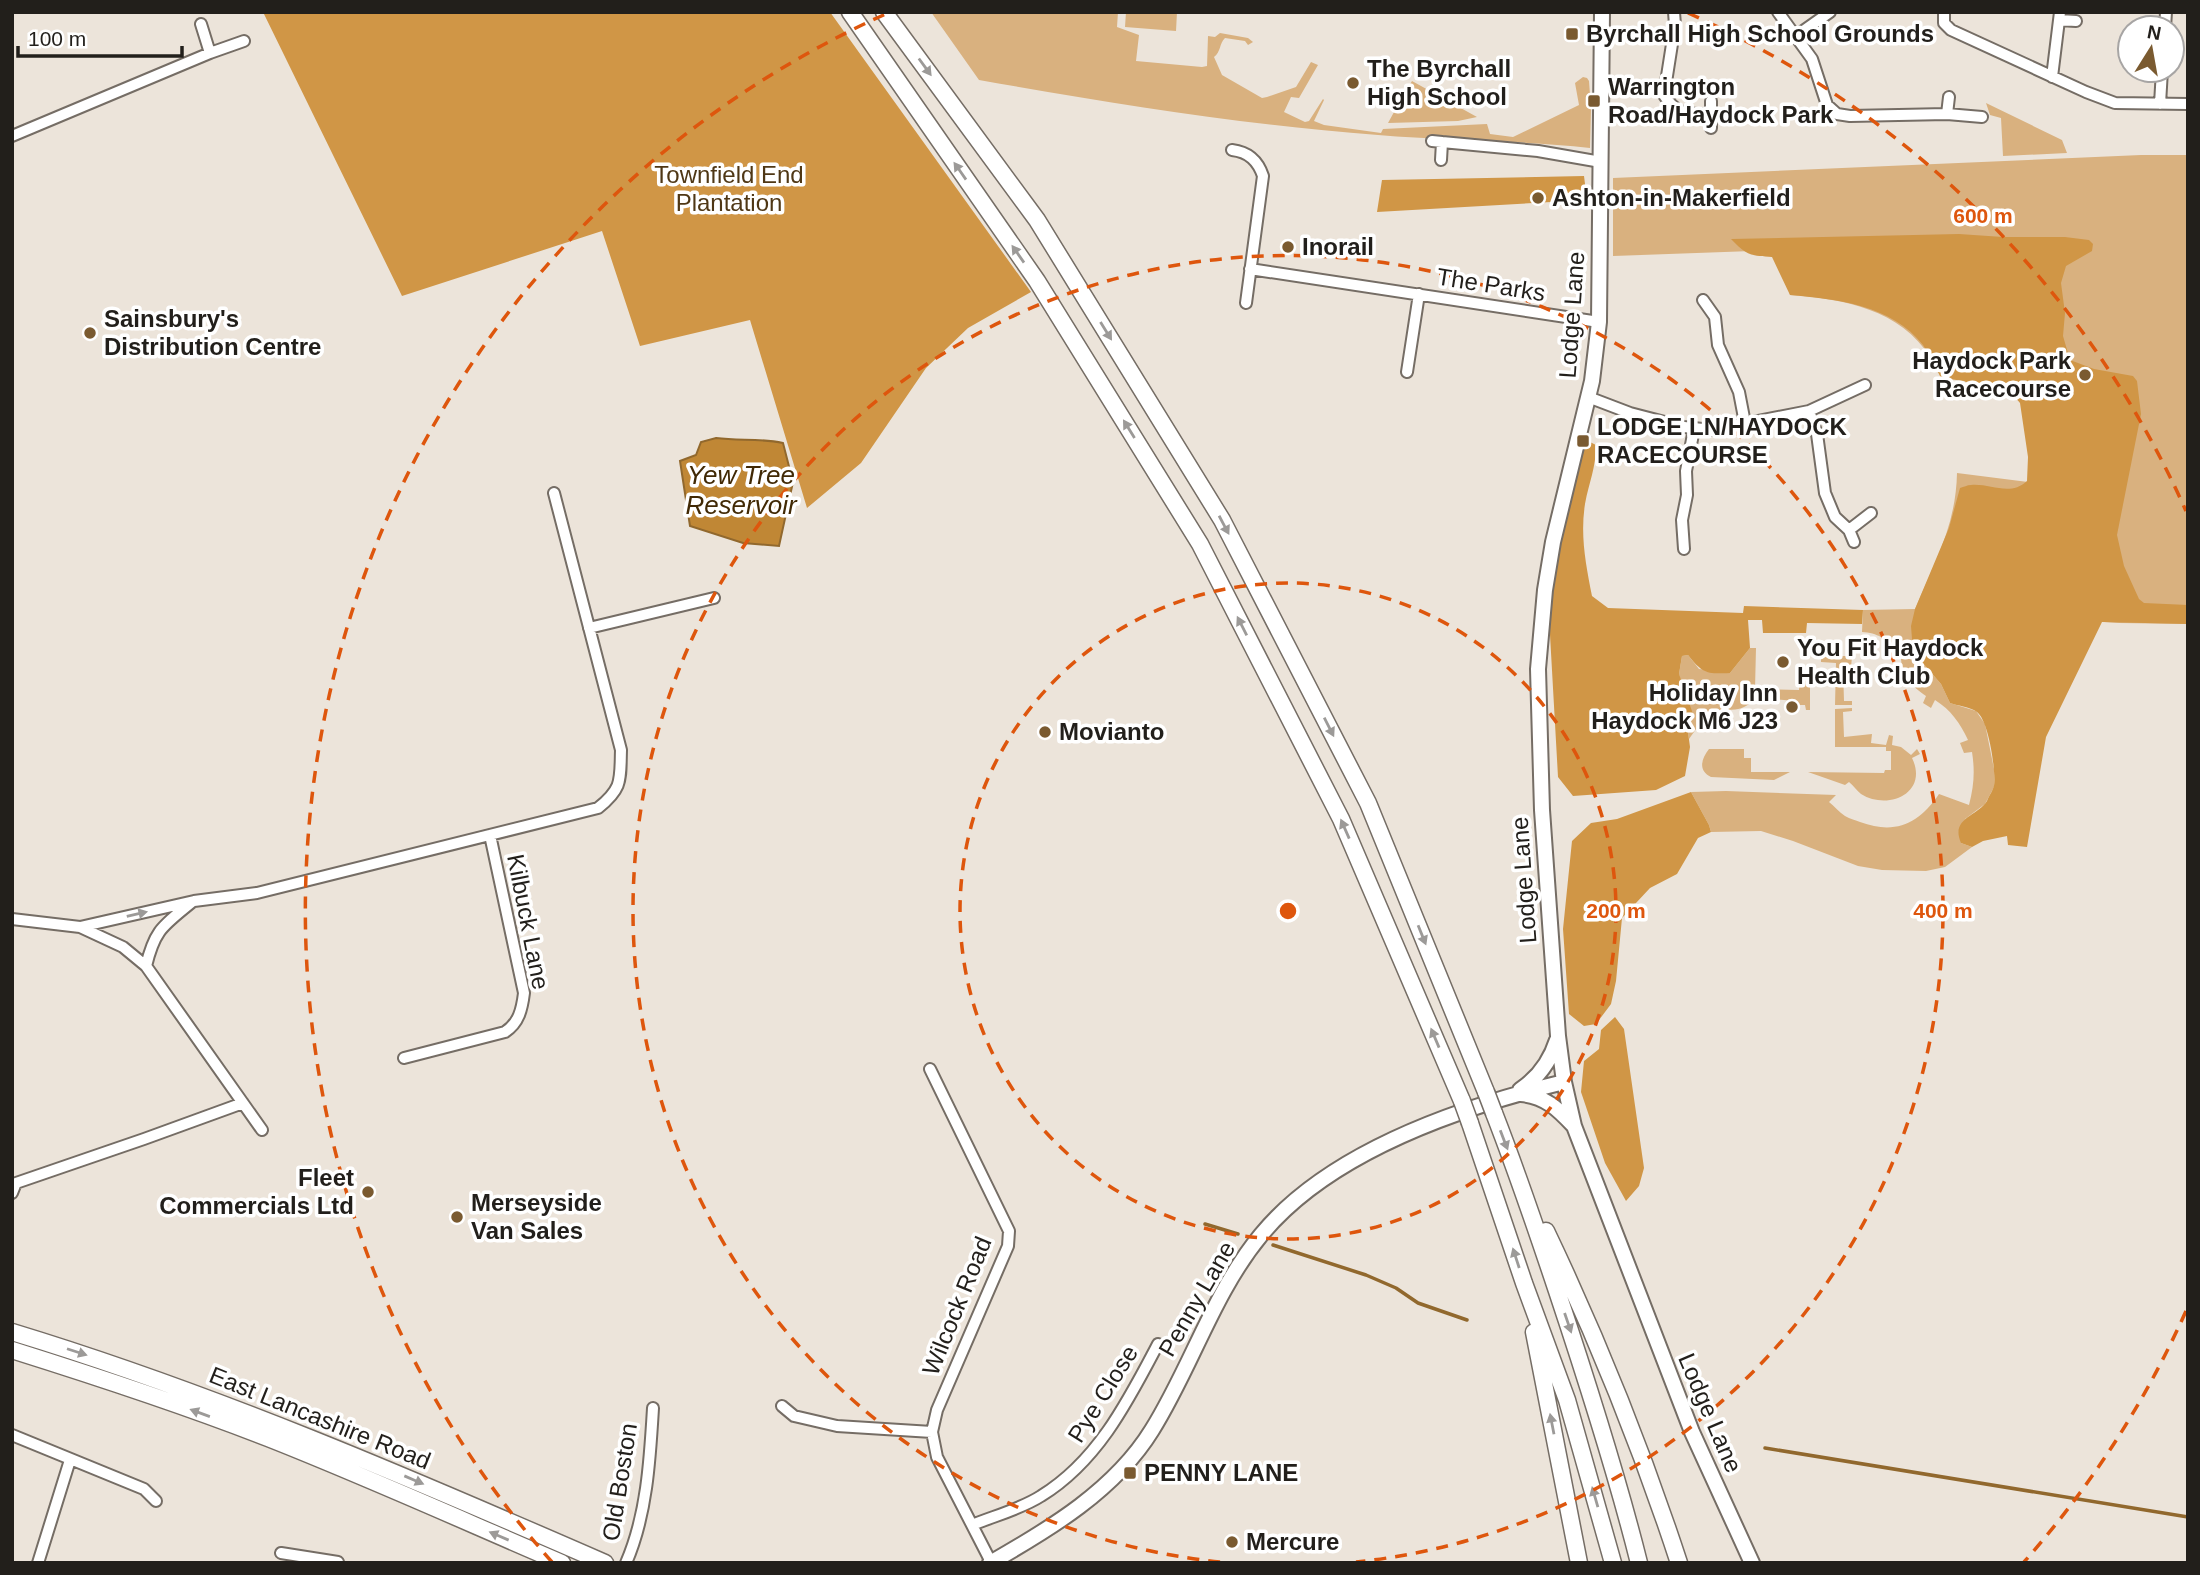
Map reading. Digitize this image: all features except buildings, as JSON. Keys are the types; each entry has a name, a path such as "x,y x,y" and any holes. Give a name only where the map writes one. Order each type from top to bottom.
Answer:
{"highway":[{"path":"850,12 1037,281 1193,533 1341,820 1462,1101 1567,1400 1613,1563"},
{"path":"884,12 1037,220 1222,520 1368,803 1514,1166 1589,1386 1639,1563"},
{"path":"1514,1166 1584,1313 1679,1563"},
{"path":"1524,1283 1579,1563"},
{"name":"East Lancashire Road","path":"12,1332 168,1383 281,1425 605,1563"},
{"name":"East Lancashire Road","path":"12,1350 89,1374 290,1447 562,1563"}],"main road":[{"name":"Lodge Lane","path":"1602,12 1599,322 1588,397 1553,542 1545,590 1538,669 1542,810 1558,1035 1564,1082 1574,1126 1692,1433 1752,1563"},
{"path":"1513,1094 1530,1083 1545,1067 1558,1035"},
{"name":"Penny Lane","path":"990,1562 1040,1534 1077,1509 1126,1464 1153,1429 1230,1278 1262,1234 1295,1200 1330,1172 1376,1147 1513,1094 1564,1082"},
{"path":"1513,1094 1541,1098 1574,1126"}],"street":[{"path":"1674,12 1675,25 1664,95 1673,109 1689,114 1711,114"},
{"path":"1778,12 1812,59 1827,105 1838,114 1947,114 1982,117"},
{"path":"1796,36 1830,12"},
{"path":"1944,12 1944,23 1951,30 2115,103 2188,104"},
{"path":"2053,77 2059,16 2076,21"},
{"path":"201,24 210,52"},
{"path":"12,136 244,40"},
{"path":"2160,104 2161,84"},
{"path":"1947,114 1949,96"},
{"path":"1711,101 1711,128"},
{"path":"1441,160 1437,141 1538,151 1601,162"},
{"path":"1232,150 1251,156 1263,176 1246,303"},
{"name":"The Parks","path":"1250,269 1599,322"},
{"name":"The Parks","path":"1407,372 1419,295"},
{"path":"1703,300 1715,317 1718,345 1738,392 1745,423"},
{"path":"1588,397 1630,413 1694,429 1712,430 1810,411 1865,385"},
{"path":"1810,411 1818,434 1825,493 1835,516 1849,530 1854,542"},
{"path":"1684,549 1682,520 1687,495 1686,471 1694,429"},
{"name":"Kilbuck Lane","path":"80,928 194,901 257,893 490,835 598,808 614,795 620,779 621,750 554,493"},
{"path":"1849,530 1871,513"},
{"path":"589,628 714,598"},
{"name":"Kilbuck Lane","path":"404,1058 505,1032 517,1021 523,1007 524,993 490,835"},
{"path":"146,966 152,943 161,928 194,901"},
{"name":"Kilbuck Lane","path":"12,919 80,928 123,947 146,966 262,1130"},
{"name":"Wilcock Road","path":"930,1069 1009,1231 1008,1247 937,1410 932,1432"},
{"path":"12,1193 16,1182 243,1103"},
{"name":"Pye Close","path":"972,1525 1040,1497 1086,1460 1112,1425 1158,1344"},
{"path":"1151,1357 1163,1363"},
{"path":"782,1406 794,1416 837,1426 932,1432 937,1457 990,1562"},
{"name":"Old Boston","path":"626,1563 634,1546 640,1521 650,1461 653,1408"},
{"path":"12,1435 144,1489 156,1500"},
{"path":"38,1563 70,1460"},
{"path":"281,1553 340,1562"}],"shaded area":[{"path":"931,12 1118,12 1117,27 1139,35 1136,61 1202,67 1207,66 1208,36 1215,37 1220,33 1248,38 1253,42 1248,45 1245,41 1223,40 1214,57 1222,75 1262,98 1296,87 1311,62 1318,65 1299,98 1291,97 1284,112 1305,122 1309,121 1323,99 1314,121 1324,125 1381,133 1383,129 1487,124 1490,134 1513,137 1579,105 1575,83 1583,77 1589,81 1590,148 1328,131 1128,105 979,80"},
{"path":"1126,12 1177,12 1176,31 1125,27"},
{"path":"1412,81 1477,117 1458,121 1388,123 1399,103 1404,105 1408,97 1404,94"},
{"path":"1986,103 2062,140 2067,153 2003,156 2001,118 1990,115"},
{"name":"Haydock Park Racecourse","path":"2188,155 2188,624 2119,623 1990,614 1921,661 1941,684 1950,703 1976,711 1985,724 1994,769 1994,787 1985,804 1965,819 1961,843 1972,847 1945,867 1926,871 1882,870 1858,866 1761,831 1711,832 1691,792 1836,795 1829,802 1845,816 1884,827 1895,827 1914,819 1923,813 1939,794 1969,805 1974,766 1972,752 1964,753 1960,743 1968,740 1965,734 1941,704 1935,700 1931,708 1923,703 1926,696 1907,678 1902,667 1901,653 1892,653 1881,637 1862,632 1863,610 1915,609 1949,526 1957,473 2028,482 2034,392 1931,358 1903,328 1869,310 1830,300 1790,295 1783,250 1613,256 1613,178"},
{"path":"1750,648 1756,648 1755,689 1799,690 1800,678 1804,672 1810,672 1810,710 1806,710 1805,705 1797,705 1796,701 1757,698 1741,708 1721,709 1718,717 1696,729 1689,739 1679,674 1682,656 1688,655 1699,669 1730,673"},
{"path":"1821,656 1852,656 1851,668 1843,669 1844,701 1852,701 1852,705 1835,705 1836,663 1821,662"},
{"path":"1852,708 1852,711 1843,712 1844,737 1872,734 1871,743 1886,745 1889,735 1893,736 1892,745 1901,747 1911,755 1917,749 1920,754 1912,758 1916,770 1915,781 1903,796 1872,799 1861,794 1849,782 1845,785 1808,772 1884,773 1885,770 1891,770 1891,751 1886,751 1886,747 1835,747 1835,709"},
{"path":"1709,749 1744,749 1744,758 1751,758 1751,772 1790,772 1774,780 1711,777 1704,772 1702,764"}],"green space":[{"name":"Townfield End Plantation","path":"263,12 830,12 1031,292 968,328 926,368 861,463 807,508 750,320 640,346 602,231 402,296"},
{"path":"1584,176 1587,200 1377,212 1382,180"},
{"path":"1959,234 2065,237 2089,240 2093,244 2092,251 2066,266 2061,283 2065,313 2063,336 2070,360 2094,369 2133,376 2137,381 2141,414 2117,535 2124,566 2139,599 2144,603 2188,605 2188,624 2102,622 2046,737 2027,847 2008,845 2007,836 1983,841 1972,847 1961,843 1959,828 1966,818 1983,806 1994,786 1993,758 1988,735 1977,712 1950,703 1941,684 1921,661 1912,639 1911,626 1915,609 1949,528 1960,488 1978,485 2007,489 2027,481 2028,457 2020,403 2014,396 1975,387 1964,381 1941,378 1923,345 1896,321 1879,313 1844,302 1790,295 1772,257 1749,254 1731,239"},
{"path":"1590,442 1596,445 1596,453 1585,504 1584,550 1592,596 1608,608 1743,613 1744,606 1863,610 1862,624 1807,623 1806,633 1763,633 1762,620 1748,620 1750,648 1730,673 1706,672 1688,655 1682,656 1679,674 1693,714 1687,725 1690,747 1685,776 1656,790 1573,796 1558,777 1549,617 1575,462"},
{"path":"1691,792 1711,832 1698,838 1677,874 1650,888 1622,918 1611,1004 1596,1024 1584,1026 1569,1014 1563,929 1572,841 1591,823 1617,819"},
{"path":"1615,1017 1624,1029 1644,1168 1639,1186 1626,1201 1605,1163 1581,1092 1584,1061 1599,1049 1601,1030"}],"water":[{"name":"Yew Tree Reservoir","path":"716,438 783,443 793,482 779,546 743,543 690,526 680,461 696,455 701,442"}],"waterway":[{"path":"1205,1224 1238,1234"},
{"path":"1273,1245 1366,1275 1396,1288 1418,1303 1467,1320"},
{"path":"1765,1448 2188,1517"}],"place":[{"name":"Byrchall High School Grounds","path":"1572,34"},
{"name":"The Byrchall High School","path":"1353,83"},
{"name":"Warrington Road/Haydock Park","path":"1594,101"},
{"name":"Ashton-in-Makerfield","path":"1538,198"},
{"name":"Inorail","path":"1288,247"},
{"name":"Sainsbury's Distribution Centre","path":"90,333"},
{"name":"Haydock Park Racecourse","path":"2085,375"},
{"name":"LODGE LN/HAYDOCK RACECOURSE","path":"1583,441"},
{"name":"You Fit Haydock Health Club","path":"1783,662"},
{"name":"Holiday Inn Haydock M6 J23","path":"1792,707"},
{"name":"Movianto","path":"1045,732"},
{"name":"Fleet Commercials Ltd","path":"368,1192"},
{"name":"Merseyside Van Sales","path":"457,1217"},
{"name":"PENNY LANE","path":"1130,1473"},
{"name":"Mercure","path":"1232,1542"}]}
